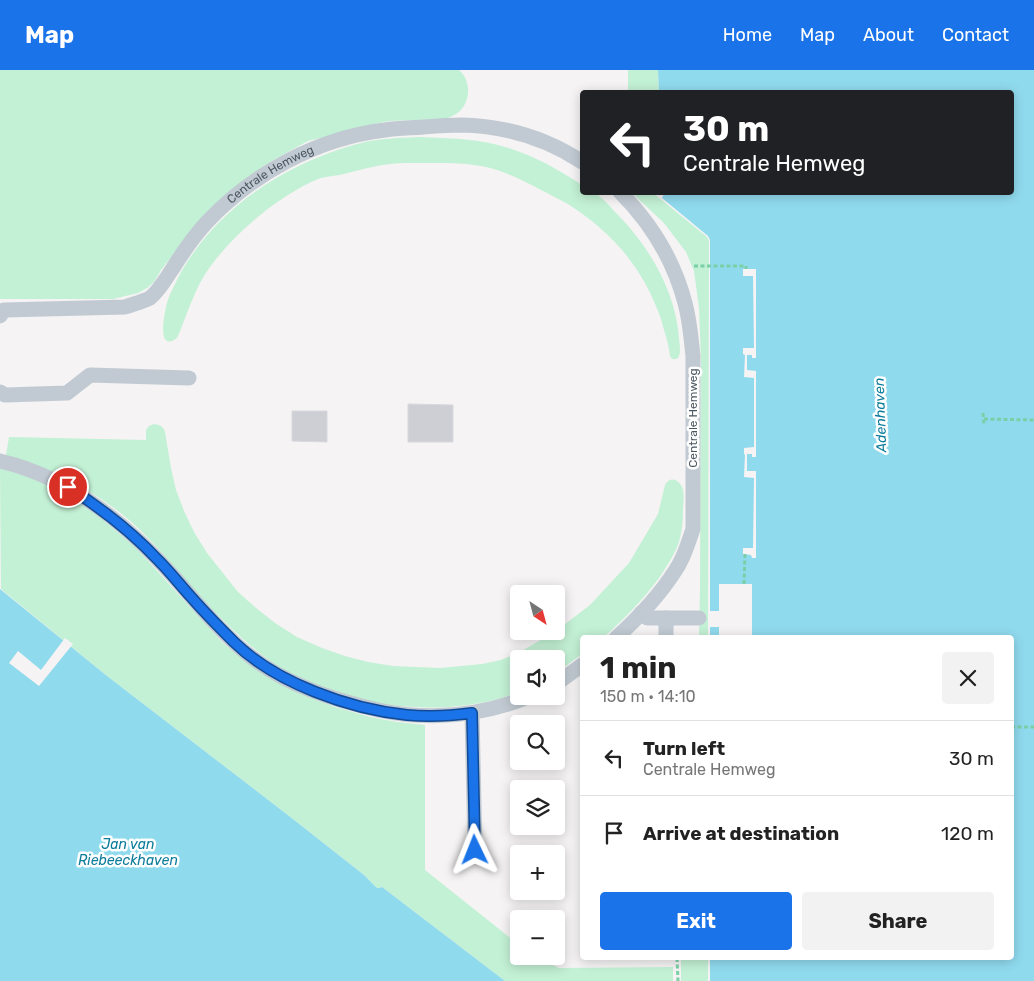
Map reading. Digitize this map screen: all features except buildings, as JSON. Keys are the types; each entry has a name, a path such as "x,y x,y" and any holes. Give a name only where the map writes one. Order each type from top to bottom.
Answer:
{"lane":[{"name":"Centrale Hemweg","path":"0,316 4,310 125,306 138,303 150,297 161,287 186,248 206,223 230,200 285,162 317,148 351,137 385,130 460,125 488,126 542,140 568,152 580,161"},
{"name":"Centrale Hemweg","path":"619,635 654,599 676,571 693,529 693,356 685,303 675,273 651,228 623,195"},
{"path":"0,392 5,395 67,393 90,375 189,378"},
{"path":"0,461 12,463 40,474 68,487 93,503 159,560 235,643 268,669 290,681 337,700 391,712 422,716 472,713 510,704"},
{"path":"641,613 647,618 699,618"},
{"path":"666,618 666,635"},
{"path":"565,677 580,666"},
{"path":"472,713 475,850"}],"path":[{"path":"703,266 746,266 746,269"},
{"path":"983,413 984,426"},
{"path":"984,419 1034,420"},
{"path":"744,584 745,554"},
{"path":"1014,727 1034,727"},
{"path":"678,960 678,981"}],"green space":[{"path":"0,70 459,70 466,79 468,96 460,111 445,119 388,121 308,141 265,165 180,246 154,282 138,293 113,299 0,299"},
{"path":"628,70 658,70 659,90 628,90"},
{"path":"391,138 448,138 488,143 509,148 542,162 580,184 580,195 598,195 602,198 638,238 658,269 666,286 677,321 680,349 678,358 673,359 670,356 661,319 646,285 627,256 603,231 570,205 514,177 486,167 453,163 398,163 373,167 318,179 286,196 254,220 214,262 196,291 177,338 167,341 163,332 164,318 168,299 175,284 194,253 211,231 230,212 251,194 299,166 350,146"},
{"path":"634,195 655,195 707,237 709,241 708,635 699,635 701,360 699,308 694,271 686,252 664,223"},
{"path":"154,424 161,426 165,432 176,490 194,532 207,553 238,592 275,623 297,637 322,648 368,662 393,666 440,668 482,664 510,656 510,695 463,706 404,706 344,695 317,686 291,674 252,647 231,628 152,541 130,520 78,486 6,455 9,437 146,440 146,430"},
{"path":"0,468 52,487 102,519 136,548 222,642 247,663 301,694 335,707 370,717 425,725 425,870 510,938 510,965 553,965 559,968 673,967 673,981 505,981 382,887 377,888 364,875 289,816 107,676 1,589"},
{"path":"669,480 678,482 683,492 683,519 678,545 667,566 640,602 606,635 580,635 580,655 565,666 565,650 523,650 541,640 565,640 565,624 590,605 629,563 658,514 665,485"},
{"path":"681,960 708,960 708,981 681,981"}],"water":[{"name":"Adenhaven","path":"658,70 1034,70 1034,981 710,981 710,960 1014,960 1014,635 710,635 710,240 708,236 662,198 664,195 1014,195 1014,90 659,90"},
{"name":"Jan van Riebeeckhaven","path":"0,589 107,676 364,875 377,888 382,887 505,981 0,981"}],"pier":[{"path":"743,269 756,269 756,358 752,358 752,355 747,355 747,370 756,371 756,457 752,457 752,454 747,454 747,471 756,471 756,558 743,554 743,548 753,548 754,478 744,477 744,448 754,447 754,378 744,377 745,355 743,354 743,348 754,348 753,276 743,276"},
{"path":"719,584 752,584 752,635 719,635 719,627 708,627 708,611 719,611"},
{"path":"65,638 73,644 39,686 9,663 18,651 41,670"}],"route":[{"path":"68,487 93,503 138,540 159,560 235,643 268,669 313,691 361,706 406,715 447,716 472,713 475,850"}]}
